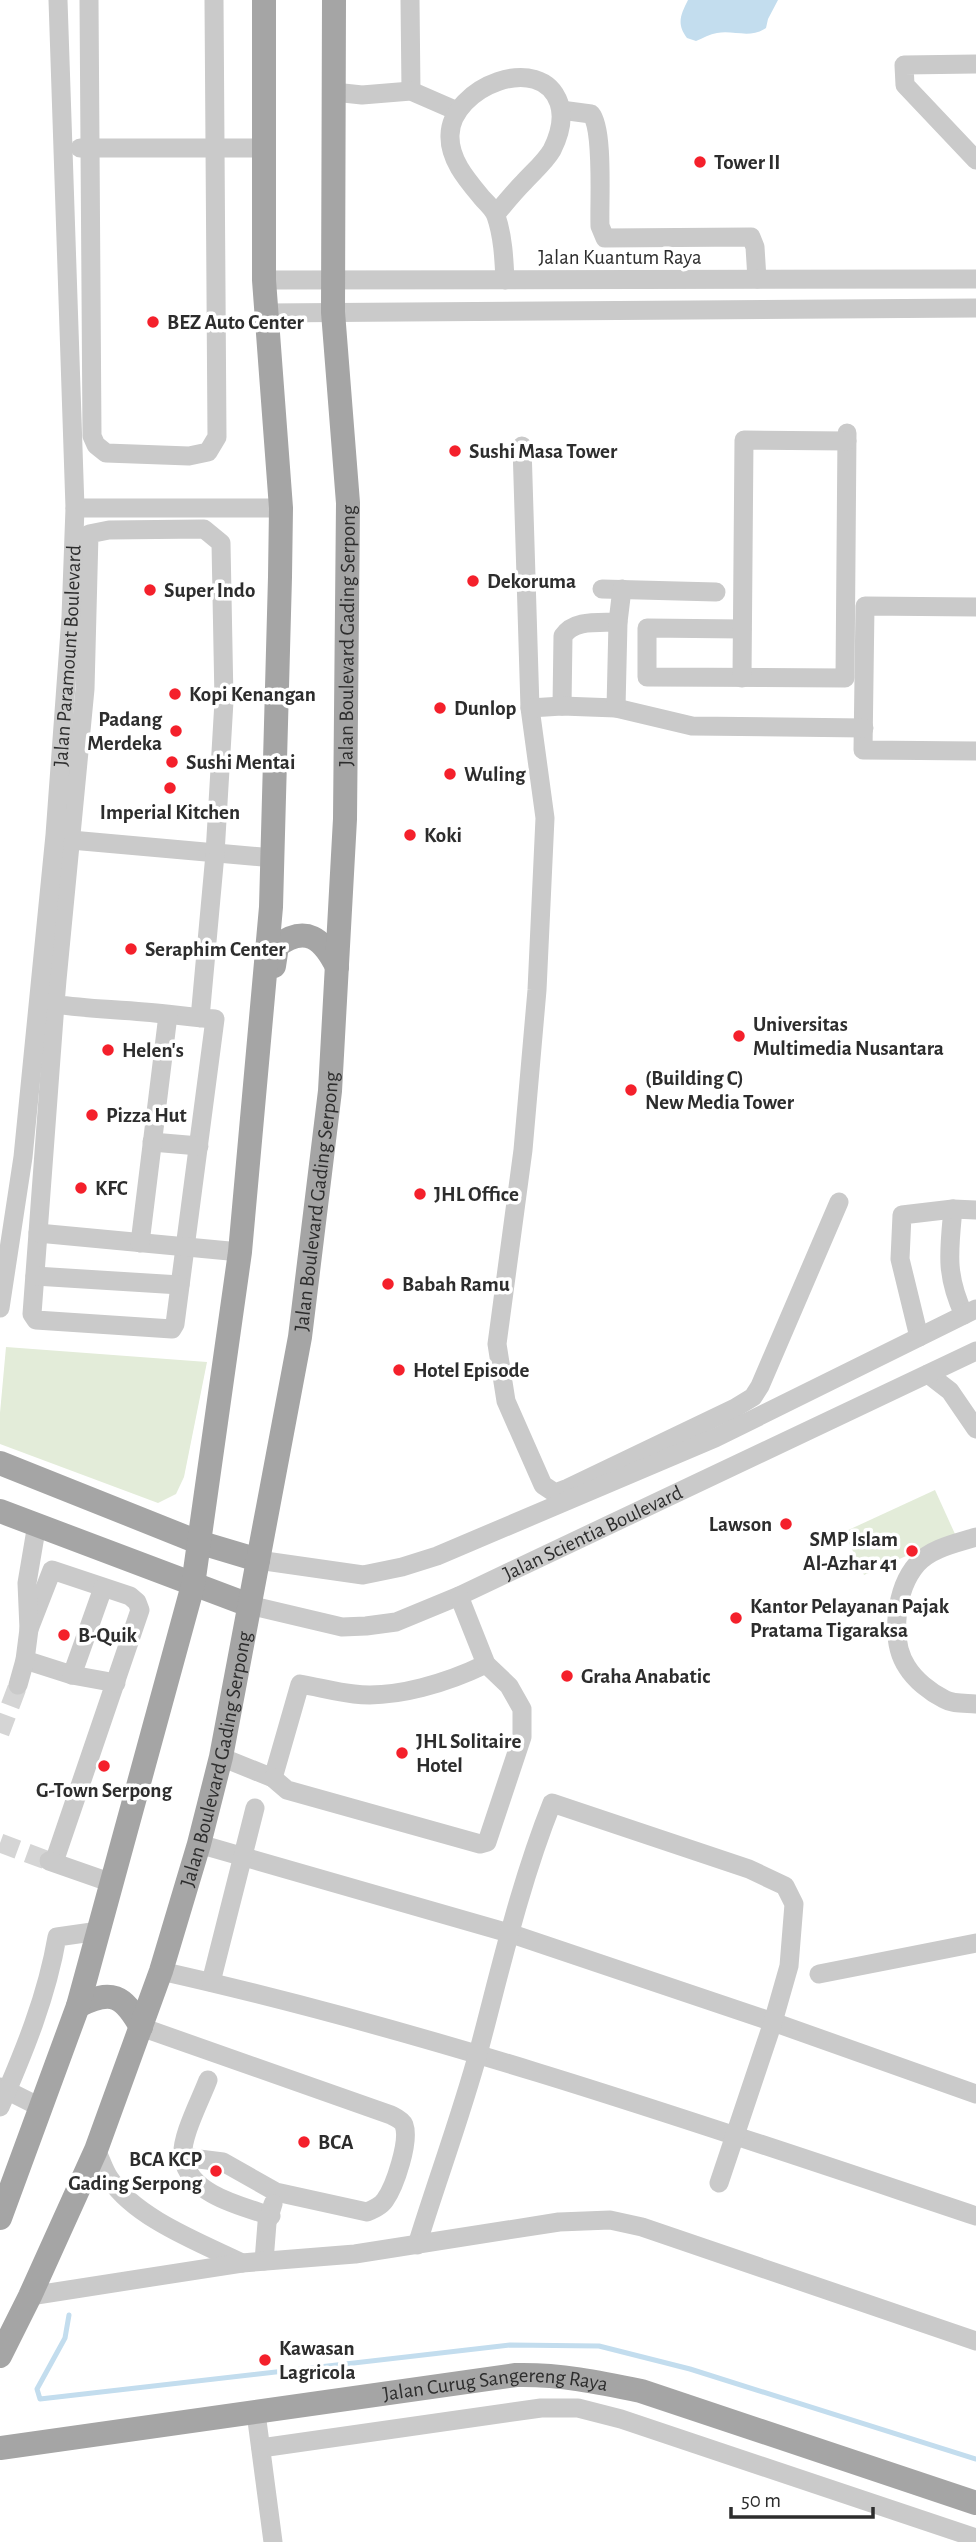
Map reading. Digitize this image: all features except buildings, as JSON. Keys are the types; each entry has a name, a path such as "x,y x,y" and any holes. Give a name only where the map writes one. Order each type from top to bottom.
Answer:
{"main road":[{"path":"0,2218 78,2006 193,1584 240,1252 274,858 281,508 264,280 264,0"},
{"name":"Jalan Boulevard Gading Serpong","path":"2,2350 30,2296 96,2150 161,1971 200,1844 269,1562 330,1091 345,819 348,503 334,312 334,0"},
{"path":"271,907 284,921 297,929 324,920 331,908 333,833 345,819"},
{"path":"258,1060 270,1048 277,946 287,939 311,936 329,951 337,967"},
{"path":"0,1464 198,1542"},
{"path":"0,1511 193,1584"},
{"name":"Jalan Scientia Boulevard","path":"198,1542 269,1562"},
{"name":"Jalan Scientia Boulevard","path":"193,1584 259,1607"},
{"path":"78,2006 94,1998 118,1997 127,2004 141,2027"},
{"name":"Jalan Curug Sangereng Raya","path":"0,2448 516,2375 539,2374 584,2378 641,2391 976,2503"}],"street":[{"name":"Jalan Paramount Boulevard","path":"0,1308 23,1157 54,848 64,726 75,508 58,0"},
{"path":"89,0 92,436 96,445 106,453 189,456 208,452 217,437 214,0"},
{"path":"410,0 411,91"},
{"path":"976,64 904,65 905,85 976,160"},
{"path":"496,214 552,150 561,124 561,110 551,88 539,80 520,78 499,81 472,94 457,111 450,131 450,146 465,178 496,214 505,279"},
{"path":"334,92 362,95 411,91 457,111"},
{"path":"561,110 591,114 597,122 600,226 605,239 751,237 755,247 757,279"},
{"path":"63,148 264,148"},
{"name":"Jalan Kuantum Raya","path":"264,280 976,279"},
{"path":"266,313 976,308"},
{"path":"741,678 744,440 847,437 855,629 864,728 863,750 976,751"},
{"path":"522,446 530,708 545,818 538,964 523,1150 497,1344 506,1401 543,1485 555,1493 568,1488 753,1397 839,1202"},
{"path":"75,508 281,508"},
{"path":"55,1004 167,1015 200,1018 215,1019 175,1324 168,1330 34,1319 35,1276 55,1004 85,689 89,534 109,530 204,529 221,543 224,701 215,854 200,1018"},
{"path":"616,708 618,622 612,589 716,592"},
{"path":"742,629 648,628 647,677 845,678 855,629 865,606 976,607"},
{"path":"562,706 563,636 569,628 579,624 618,622"},
{"path":"530,708 616,708 692,726 864,728"},
{"path":"71,840 274,858"},
{"path":"140,1243 167,1015"},
{"path":"152,1142 199,1146"},
{"path":"953,1209 949,1268 955,1294 970,1312"},
{"path":"919,1337 900,1259 902,1214 953,1209 976,1210"},
{"path":"38,1233 240,1252"},
{"path":"35,1276 180,1285"},
{"name":"Jalan Scientia Boulevard","path":"269,1562 363,1575 438,1556 715,1438 970,1312"},
{"name":"Jalan Scientia Boulevard","path":"259,1607 342,1627 396,1622 459,1596 976,1351"},
{"path":"928,1374 950,1391 976,1429"},
{"path":"18,1685 29,1629 27,1583 37,1524"},
{"path":"976,1537 939,1549 918,1563 905,1584 896,1611 905,1665 919,1682 946,1700 976,1704"},
{"path":"29,1629 52,1570 130,1596 140,1609 51,1862 112,1883"},
{"path":"72,1675 103,1588"},
{"path":"221,1757 273,1778 286,1790 480,1844 487,1842 522,1737 522,1709 509,1686 486,1664 459,1596"},
{"path":"25,1660 72,1675 116,1683"},
{"path":"273,1778 300,1684 356,1694 386,1693 436,1684 486,1664"},
{"path":"416,2245 478,2053 535,1846 552,1803 736,1865 785,1886 794,1904 789,1966 719,2183"},
{"path":"211,1982 255,1808"},
{"path":"200,1844 509,1933 976,2094"},
{"path":"42,2108 3,2094 23,2055 52,1966 57,1937 99,1931"},
{"path":"819,1974 976,1943"},
{"path":"161,1971 478,2053 976,2216"},
{"path":"141,2027 391,2115 404,2125 404,2142 397,2178 385,2200 367,2212 276,2192 223,2162 183,2157"},
{"path":"208,2080 187,2135 183,2157 191,2177 226,2200 271,2216"},
{"path":"96,2150 110,2180 135,2206 157,2221 242,2263"},
{"path":"264,2261 267,2223 276,2192"},
{"path":"30,2296 242,2263 355,2254 559,2222 610,2220 642,2227 976,2341"},
{"path":"261,2448 541,2409 578,2408 621,2419 976,2538"},
{"path":"256,2413 273,2542"}],"green space":[{"path":"6,1347 207,1362 184,1477 176,1494 158,1503 0,1444"},
{"path":"935,1490 955,1534 864,1575 844,1532"}],"water":[{"path":"688,0 778,0 766,28 760,31 748,34 717,33 696,41 687,38 681,24"}],"waterway":[{"path":"69,2315 65,2338 37,2389 40,2399 510,2345 599,2346 690,2369 976,2459"}],"tunnel":[{"path":"0,1733 18,1685"},
{"path":"0,1843 49,1861"}],"place":[{"name":"Tower II","path":"700,162"},
{"name":"BEZ Auto Center","path":"153,322"},
{"name":"Sushi Masa Tower","path":"455,451"},
{"name":"Dekoruma","path":"473,581"},
{"name":"Super Indo","path":"150,590"},
{"name":"Kopi Kenangan","path":"175,694"},
{"name":"Dunlop","path":"440,708"},
{"name":"Padang Merdeka","path":"176,731"},
{"name":"Sushi Mentai","path":"172,762"},
{"name":"Wuling","path":"450,774"},
{"name":"Imperial Kitchen","path":"170,788"},
{"name":"Koki","path":"410,835"},
{"name":"Seraphim Center","path":"131,949"},
{"name":"Universitas Multimedia Nusantara","path":"739,1036"},
{"name":"Helen's","path":"108,1050"},
{"name":"(Building C) New Media Tower","path":"631,1090"},
{"name":"Pizza Hut","path":"92,1115"},
{"name":"KFC","path":"81,1188"},
{"name":"JHL Office","path":"420,1194"},
{"name":"Babah Ramu","path":"388,1284"},
{"name":"Hotel Episode","path":"399,1370"},
{"name":"Lawson","path":"786,1524"},
{"name":"SMP Islam Al-Azhar 41","path":"912,1551"},
{"name":"Kantor Pelayanan Pajak Pratama Tigaraksa","path":"736,1618"},
{"name":"B-Quik","path":"64,1635"},
{"name":"Graha Anabatic","path":"567,1676"},
{"name":"JHL Solitaire Hotel","path":"402,1753"},
{"name":"G-Town Serpong","path":"104,1766"},
{"name":"BCA","path":"304,2142"},
{"name":"BCA KCP Gading Serpong","path":"216,2171"},
{"name":"Kawasan Lagricola","path":"265,2360"}]}
